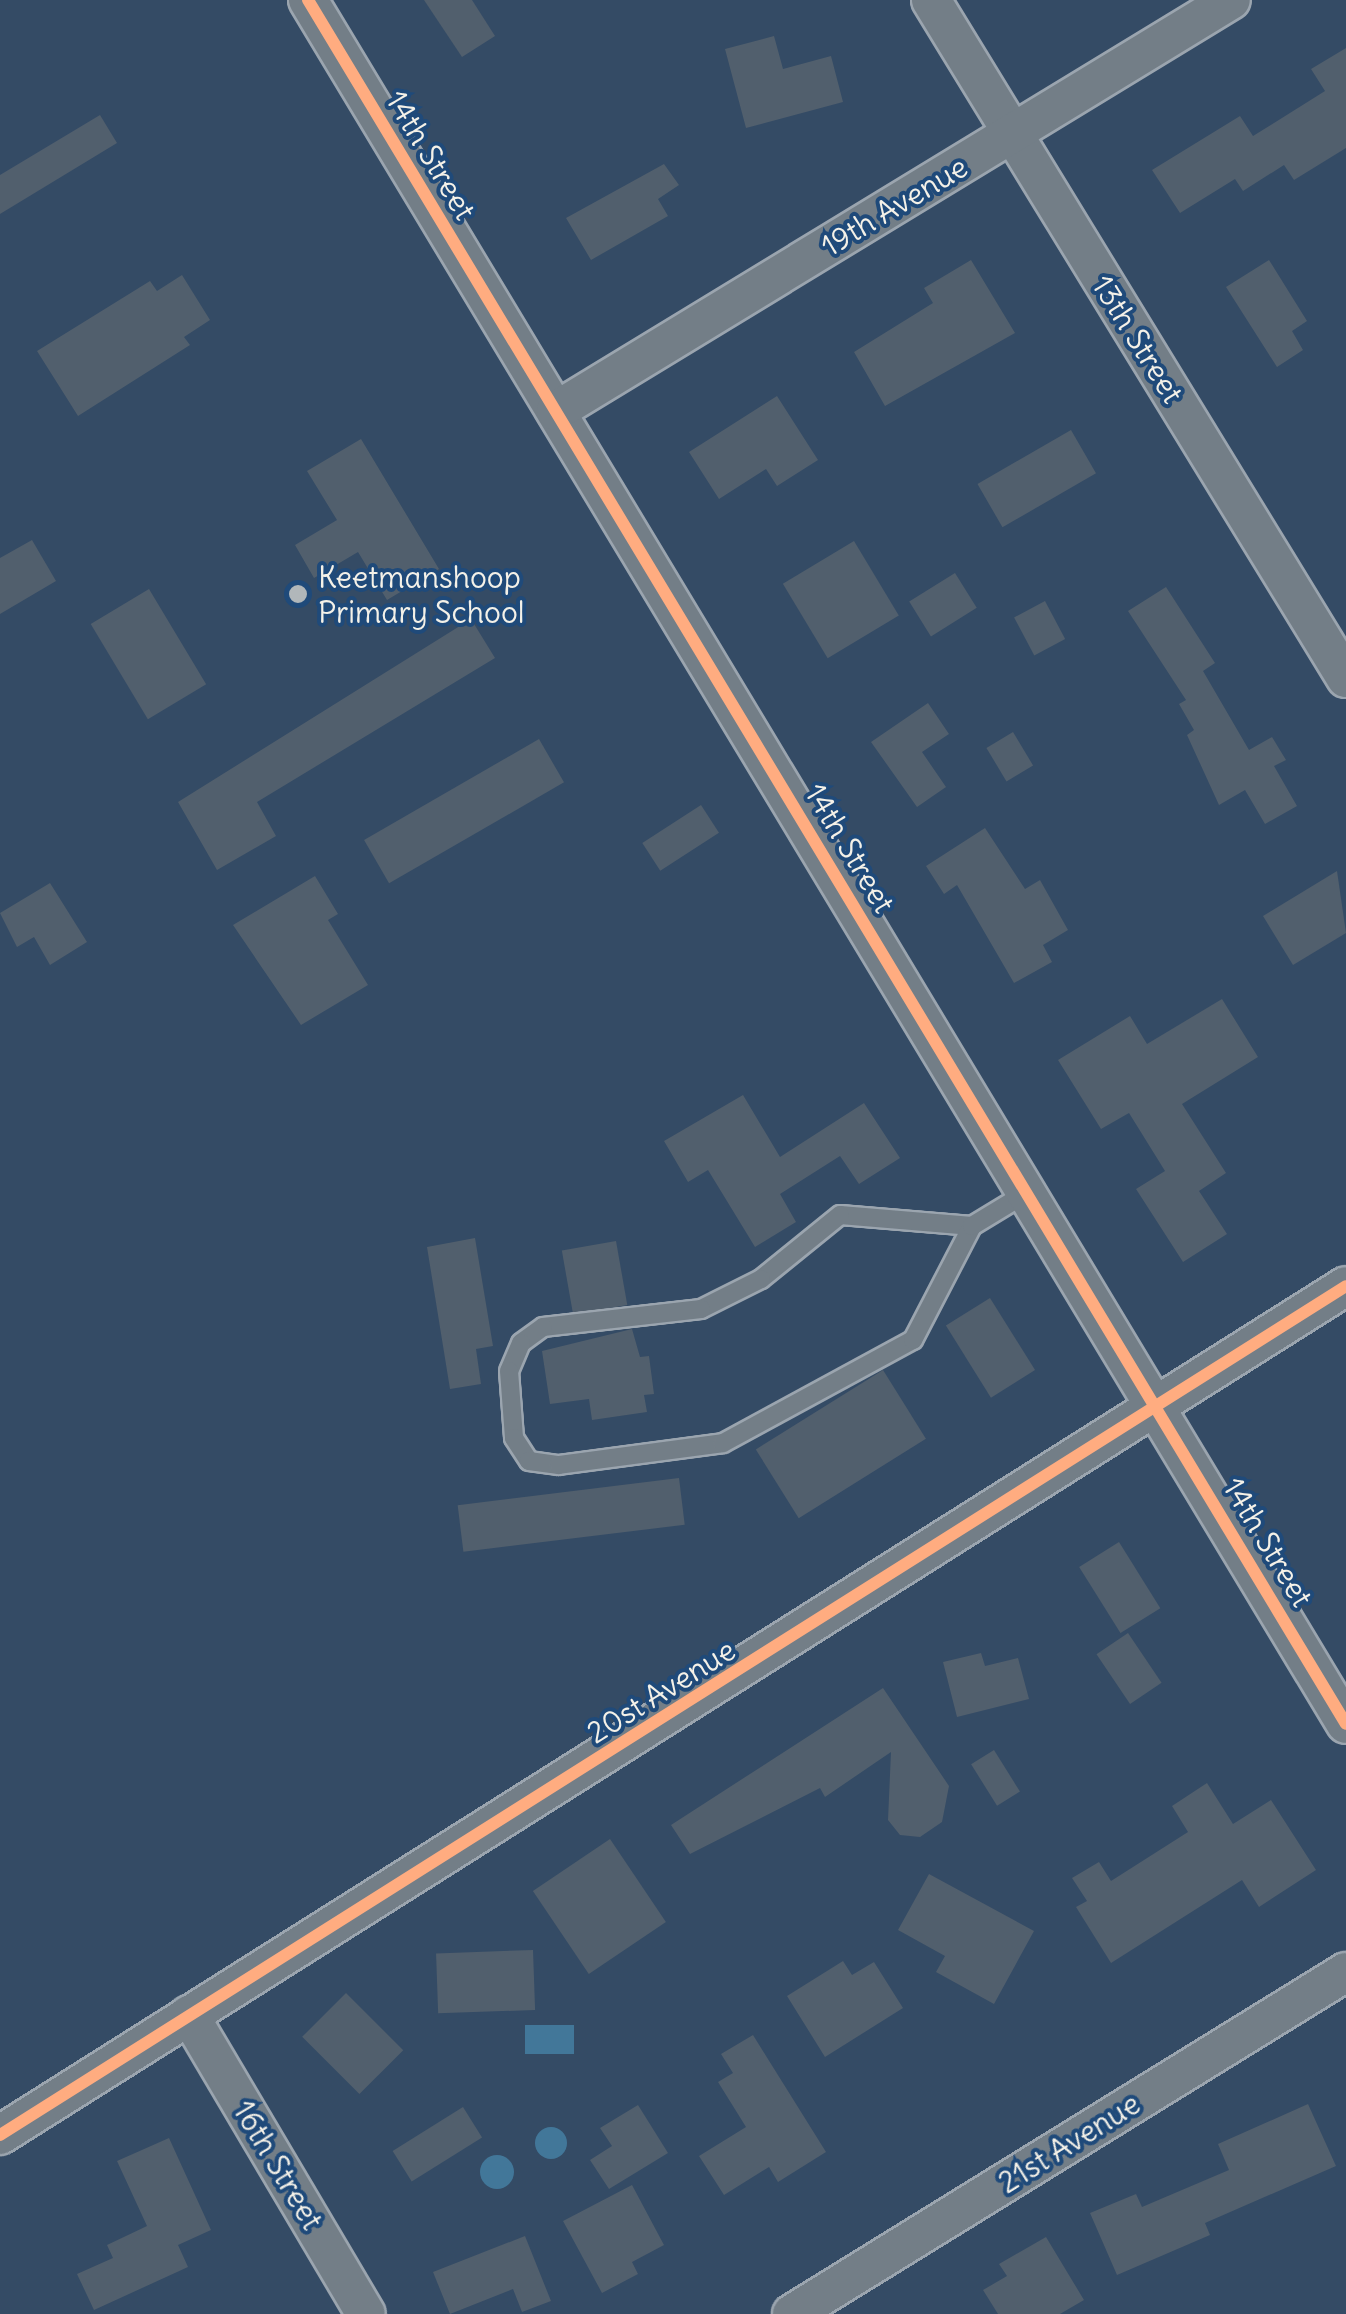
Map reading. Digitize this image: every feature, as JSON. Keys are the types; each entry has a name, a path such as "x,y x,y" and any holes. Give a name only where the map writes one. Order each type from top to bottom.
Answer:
{"street":[{"name":"14th Street","path":"308,0 1160,1409 1346,1724"},
{"name":"13th Street","path":"931,0 1346,678"},
{"name":"19th Avenue","path":"556,411 1231,0"},
{"name":"20st Avenue","path":"0,2135 1160,1409 1346,1286"},
{"name":"21st Avenue","path":"792,2314 1346,1972"},
{"name":"16th Street","path":"190,2015 366,2314"}],"lane":[{"path":"972,1226 840,1215 762,1279 700,1309 543,1326 521,1343 510,1371 514,1438 529,1460 559,1465 723,1444 913,1340 972,1226 1028,1191"}],"water":[{"path":"525,2025 574,2025 574,2054 525,2054"},
{"path":"551,2127 562,2132 567,2143 562,2154 551,2159 540,2154 535,2143 540,2132"},
{"path":"497,2155 509,2160 514,2172 509,2184 497,2189 485,2184 480,2172 485,2160"}],"building":[{"path":"424,0 472,0 495,36 462,57"},
{"path":"774,36 783,69 831,56 843,102 746,128 725,49"},
{"path":"1346,48 1346,148 1294,180 1284,165 1243,191 1235,179 1180,213 1152,170 1240,116 1253,136 1325,91 1311,69"},
{"path":"100,115 117,143 0,214 0,175"},
{"path":"664,164 679,185 658,199 668,216 591,260 566,218"},
{"path":"971,260 1015,333 885,406 854,352 933,303 924,288"},
{"path":"1269,260 1307,321 1292,331 1303,350 1277,367 1226,287"},
{"path":"182,275 210,320 184,337 190,345 78,416 37,351 150,281 157,291"},
{"path":"777,396 818,460 777,486 766,469 719,499 689,452"},
{"path":"1071,430 1096,473 1002,527 977,484"},
{"path":"361,439 439,569 387,600 358,552 314,578 295,545 337,520 307,471"},
{"path":"32,540 56,581 0,614 0,558"},
{"path":"854,541 899,616 828,658 783,584"},
{"path":"955,573 977,608 931,636 909,602"},
{"path":"1166,587 1215,663 1203,671 1249,750 1272,737 1286,760 1274,766 1297,806 1265,824 1245,790 1219,805 1187,735 1194,730 1179,704 1186,700 1128,611"},
{"path":"149,589 206,684 148,719 91,624"},
{"path":"1045,601 1065,639 1034,655 1014,617"},
{"path":"471,619 495,658 257,802 276,836 217,870 178,802"},
{"path":"928,703 949,734 922,752 946,787 917,807 871,742"},
{"path":"1013,732 1033,765 1007,781 986,748"},
{"path":"539,739 564,782 389,883 364,840"},
{"path":"701,805 719,833 660,871 642,843"},
{"path":"985,828 1025,889 1040,880 1068,930 1043,945 1052,962 1014,983 957,885 944,894 926,866"},
{"path":"1337,871 1346,933 1293,965 1263,916"},
{"path":"315,876 338,914 328,920 368,985 301,1025 233,925"},
{"path":"50,883 87,942 50,965 34,937 17,947 0,913"},
{"path":"1222,999 1258,1057 1182,1104 1226,1173 1199,1191 1227,1234 1183,1262 1136,1189 1165,1171 1129,1113 1101,1129 1058,1060 1130,1016 1147,1044"},
{"path":"743,1095 780,1157 864,1103 900,1158 859,1184 840,1156 780,1194 796,1222 755,1247 708,1170 688,1182 664,1141"},
{"path":"475,1238 493,1346 476,1349 481,1384 450,1389 427,1247"},
{"path":"616,1241 627,1305 573,1315 562,1251"},
{"path":"990,1298 1035,1370 991,1398 946,1326"},
{"path":"632,1329 640,1357 649,1356 654,1394 644,1395 647,1412 592,1420 589,1399 550,1404 542,1351"},
{"path":"883,1370 926,1439 799,1518 756,1449"},
{"path":"679,1478 685,1525 463,1552 458,1505"},
{"path":"1119,1542 1160,1608 1120,1633 1079,1567"},
{"path":"1128,1633 1162,1683 1130,1704 1096,1654"},
{"path":"981,1653 985,1666 1018,1658 1029,1699 957,1717 943,1662"},
{"path":"883,1688 949,1786 942,1822 920,1837 900,1835 888,1820 891,1752 825,1797 820,1788 690,1854 671,1825"},
{"path":"994,1750 1020,1792 997,1806 971,1764"},
{"path":"1207,1783 1233,1824 1271,1800 1316,1870 1259,1907 1242,1880 1111,1963 1076,1907 1087,1901 1072,1878 1099,1862 1111,1881 1188,1832 1172,1806"},
{"path":"610,1839 666,1922 589,1974 533,1891"},
{"path":"929,1874 1034,1931 994,2004 936,1972 945,1956 898,1930"},
{"path":"533,1950 535,2010 438,2013 436,1953"},
{"path":"843,1961 852,1975 874,1962 903,2008 825,2057 787,1996"},
{"path":"346,1993 403,2050 359,2094 302,2037"},
{"path":"753,2035 826,2152 778,2182 769,2167 724,2195 699,2156 746,2127 718,2082 733,2073 721,2054"},
{"path":"1308,2104 1336,2166 1205,2223 1210,2235 1117,2275 1090,2213 1136,2194 1142,2207 1229,2170 1218,2144"},
{"path":"638,2105 668,2153 609,2189 590,2160 612,2146 600,2128"},
{"path":"463,2107 482,2138 412,2182 393,2151"},
{"path":"169,2138 211,2230 178,2245 188,2267 94,2310 77,2274 113,2258 107,2245 147,2226 117,2161"},
{"path":"632,2185 664,2245 632,2262 638,2274 602,2293 563,2221"},
{"path":"525,2236 551,2301 522,2312 513,2289 450,2314 433,2272"},
{"path":"1046,2237 1084,2300 1060,2314 998,2314 983,2290 1007,2276 999,2264"}],"cycle path":[{"path":"308,0 1346,1724"},
{"path":"0,2135 1346,1286"}],"place":[{"name":"Keetmanshoop Primary School","path":"298,594"}]}
